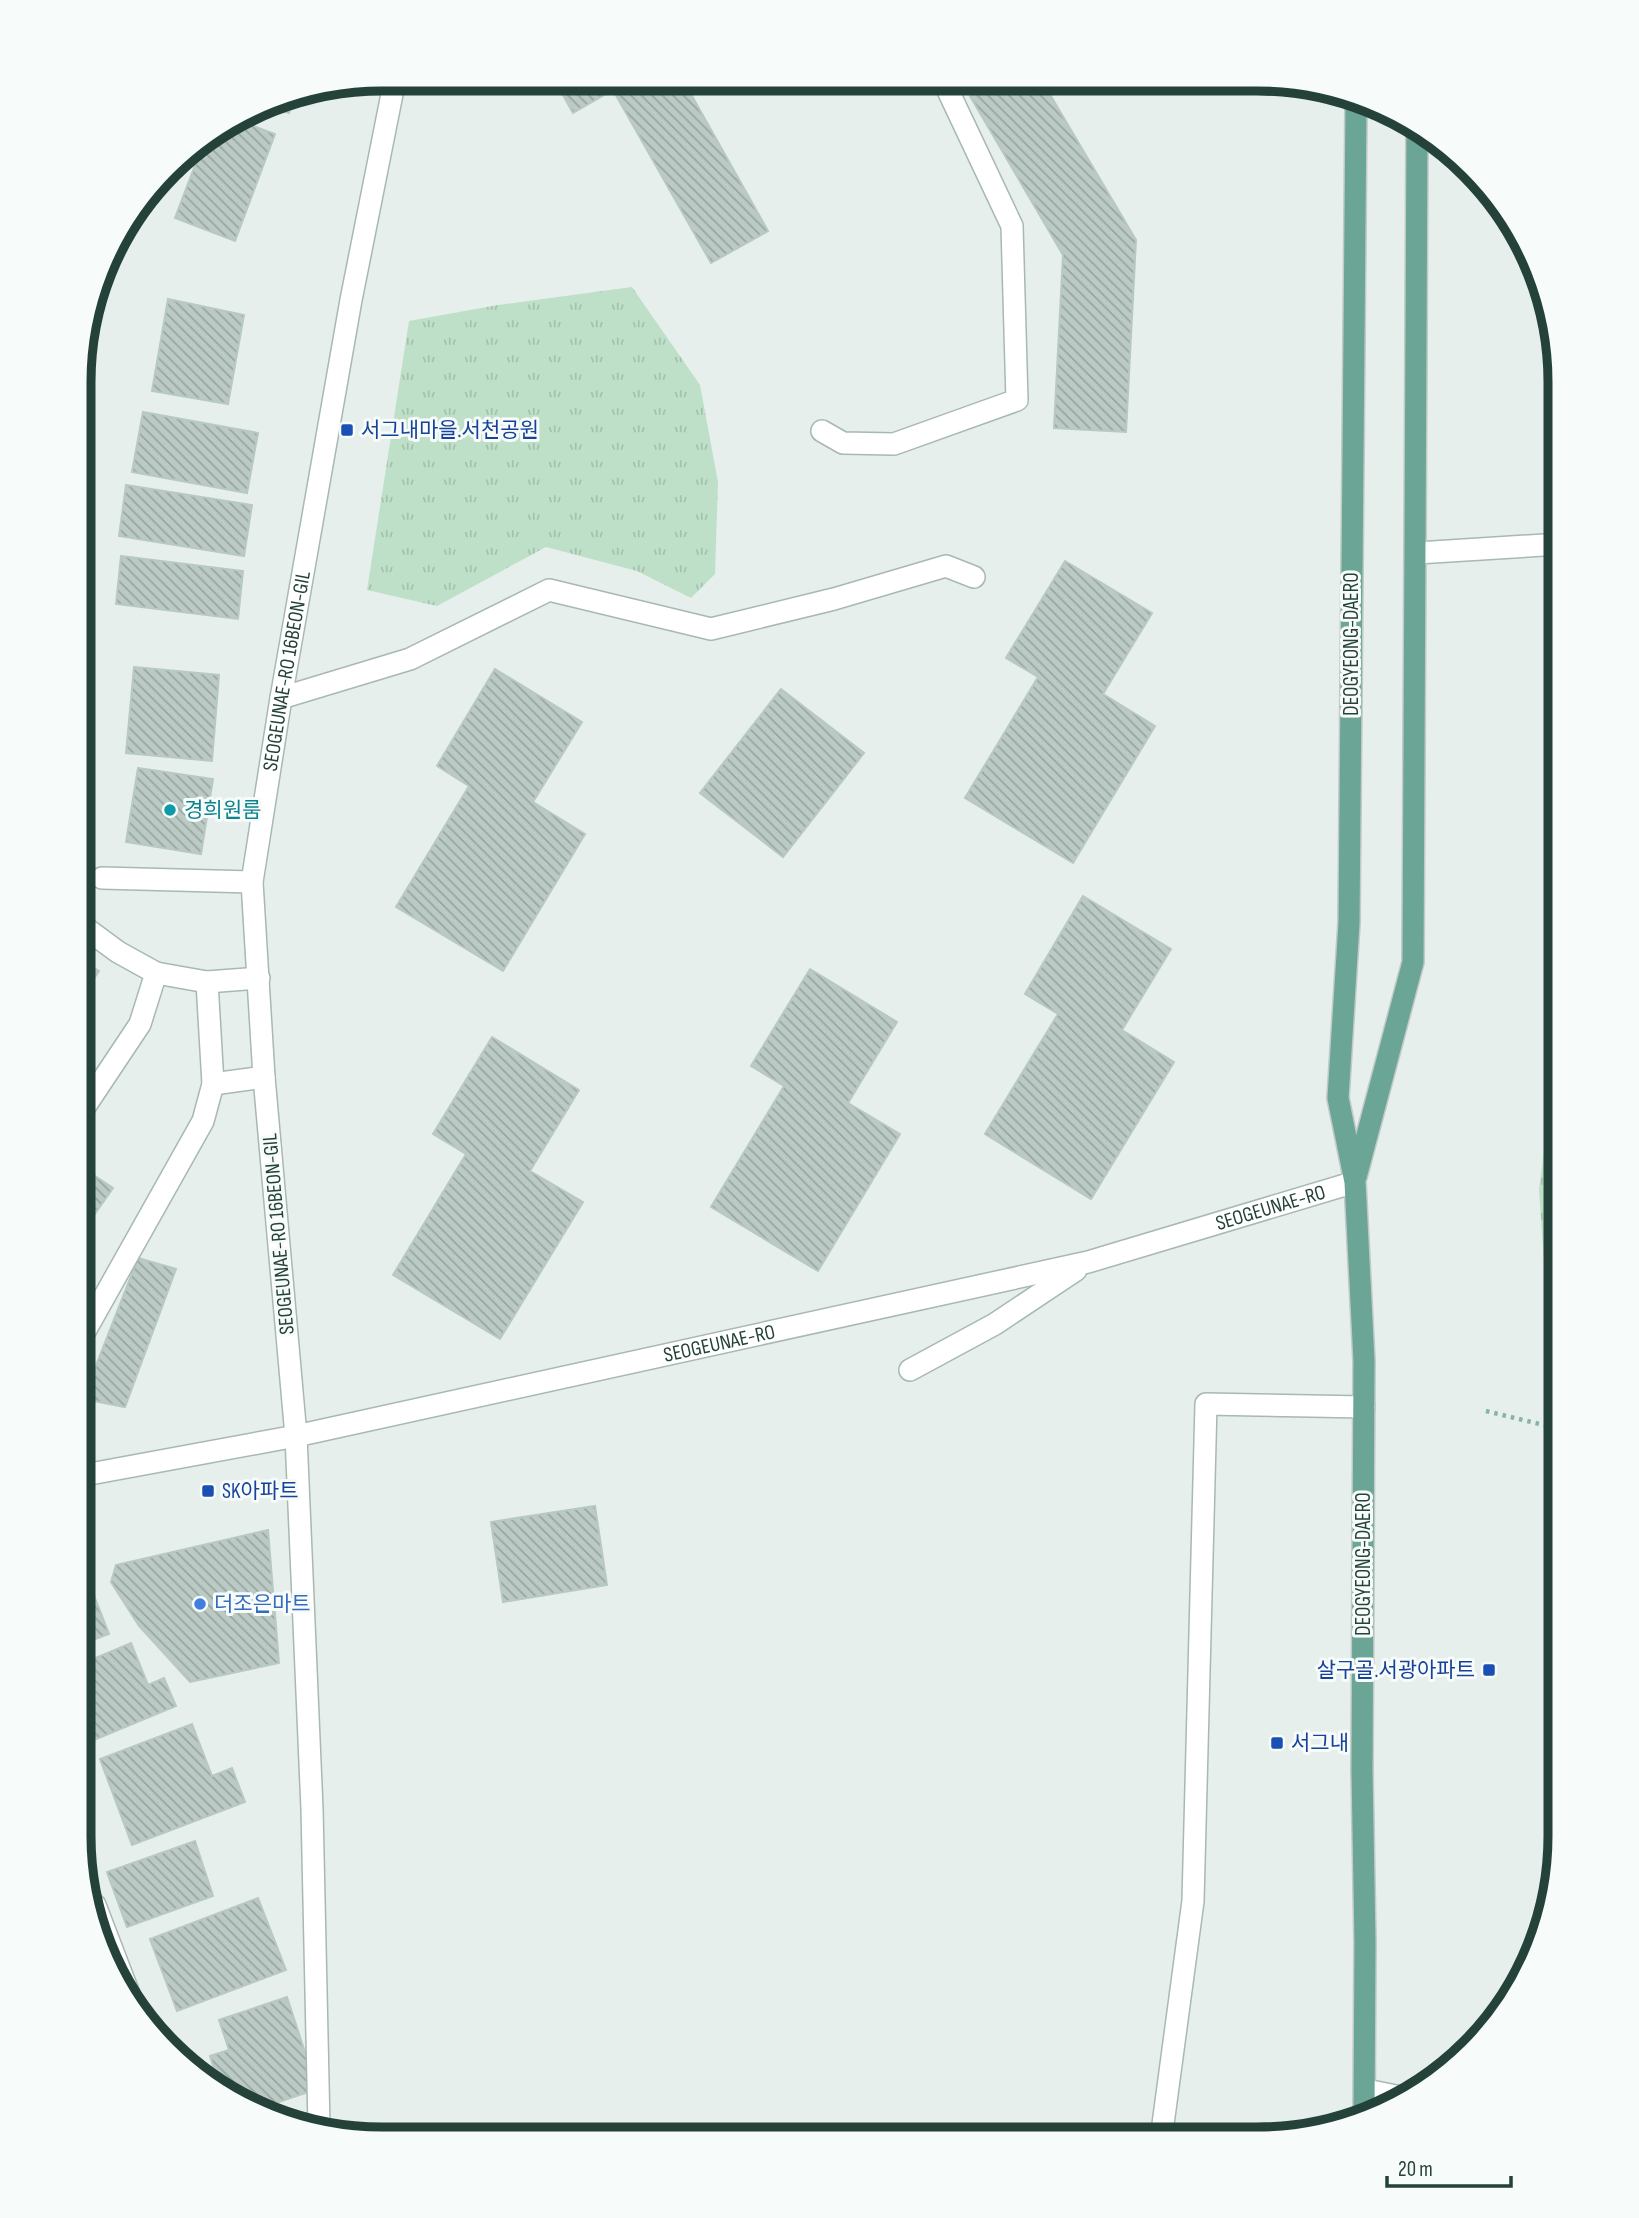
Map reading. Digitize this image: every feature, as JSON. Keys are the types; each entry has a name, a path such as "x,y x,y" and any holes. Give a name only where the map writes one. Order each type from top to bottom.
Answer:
{"main road":[{"name":"DEOGYEONG-DAERO","path":"1356,108 1349,923 1338,1098 1355,1182 1364,1407 1362,1770 1365,2106"},
{"name":"DEOGYEONG-DAERO","path":"1355,1182 1413,962 1417,139"}],"street":[{"name":"SEOGEUNAE-RO 16BEON-GIL","path":"319,2119 312,1809 296,1436 264,1077 252,882 281,698 351,300 393,91"},
{"path":"822,431 843,443 894,444 1017,400 1012,226 948,91"},
{"path":"1417,552 1548,545"},
{"path":"281,698 411,659 549,590 711,629 834,599 946,566 974,577"},
{"path":"102,878 252,882"},
{"path":"91,932 156,973 207,982 259,978"},
{"path":"91,1098 140,1024 156,973"},
{"path":"91,1320 203,1121 213,1084 207,982"},
{"path":"213,1084 264,1077"},
{"name":"SEOGEUNAE-RO","path":"91,1474 296,1436 1088,1262 1355,1182"},
{"path":"910,1370 995,1324 1088,1262"},
{"path":"1163,2127 1193,1901 1206,1404 1364,1407"},
{"path":"1366,2090 1389,2095"}],"path":[{"path":"1486,1411 1548,1426"}],"green space":[{"path":"632,287 700,385 718,482 715,574 691,598 637,571 546,547 437,606 367,590 409,321 498,305"},
{"path":"1548,1120 1548,1319 1539,1190"}],"building":[{"path":"561,91 611,91 573,113"},
{"path":"614,91 689,91 768,231 711,263"},
{"path":"978,91 1048,91 1136,240 1126,432 1054,428 1063,255 970,96"},
{"path":"291,105 289,113 279,110"},
{"path":"248,124 275,134 235,241 175,218 199,156"},
{"path":"168,299 244,315 228,404 152,391"},
{"path":"143,412 258,433 247,493 132,472"},
{"path":"126,485 252,505 244,556 119,536"},
{"path":"121,556 243,571 238,619 116,604"},
{"path":"1065,561 1152,613 1103,694 1155,726 1073,863 965,798 1038,677 1006,658"},
{"path":"134,667 219,675 212,761 126,753"},
{"path":"495,669 582,722 533,802 585,834 503,971 396,907 469,786 437,766"},
{"path":"781,689 864,753 783,857 700,793"},
{"name":"경희원룸","path":"138,768 213,779 201,854 126,842"},
{"path":"1083,896 1171,949 1122,1030 1174,1062 1091,1199 985,1134 1058,1014 1025,994"},
{"path":"91,966 99,971 91,983"},
{"path":"810,969 897,1022 848,1103 900,1134 818,1271 711,1207 784,1086 751,1066"},
{"path":"492,1037 579,1090 530,1171 583,1202 500,1339 393,1275 466,1154 433,1134"},
{"path":"91,1173 113,1188 91,1219"},
{"path":"138,1258 176,1269 125,1407 91,1401 91,1378"},
{"path":"595,1506 607,1585 503,1602 491,1522"},
{"name":"더조은마트","path":"268,1530 279,1663 190,1682 139,1626 111,1582 116,1565"},
{"path":"91,1588 109,1634 91,1641"},
{"path":"131,1643 148,1685 164,1678 176,1706 91,1741 91,1660"},
{"path":"192,1724 212,1776 232,1768 245,1802 132,1845 100,1759"},
{"path":"195,1841 213,1896 127,1927 107,1872"},
{"path":"258,1898 286,1970 177,2011 150,1939"},
{"path":"287,1997 317,2089 271,2105 216,2074 210,2056 229,2050 219,2020"}],"place":[{"name":"서그내마을.서천공원","path":"347,430"},
{"name":"경희원룸","path":"170,810"},
{"name":"SK아파트","path":"208,1491"},
{"name":"더조은마트","path":"200,1604"},
{"name":"살구골.서광아파트","path":"1489,1670"},
{"name":"서그내","path":"1277,1743"}]}
